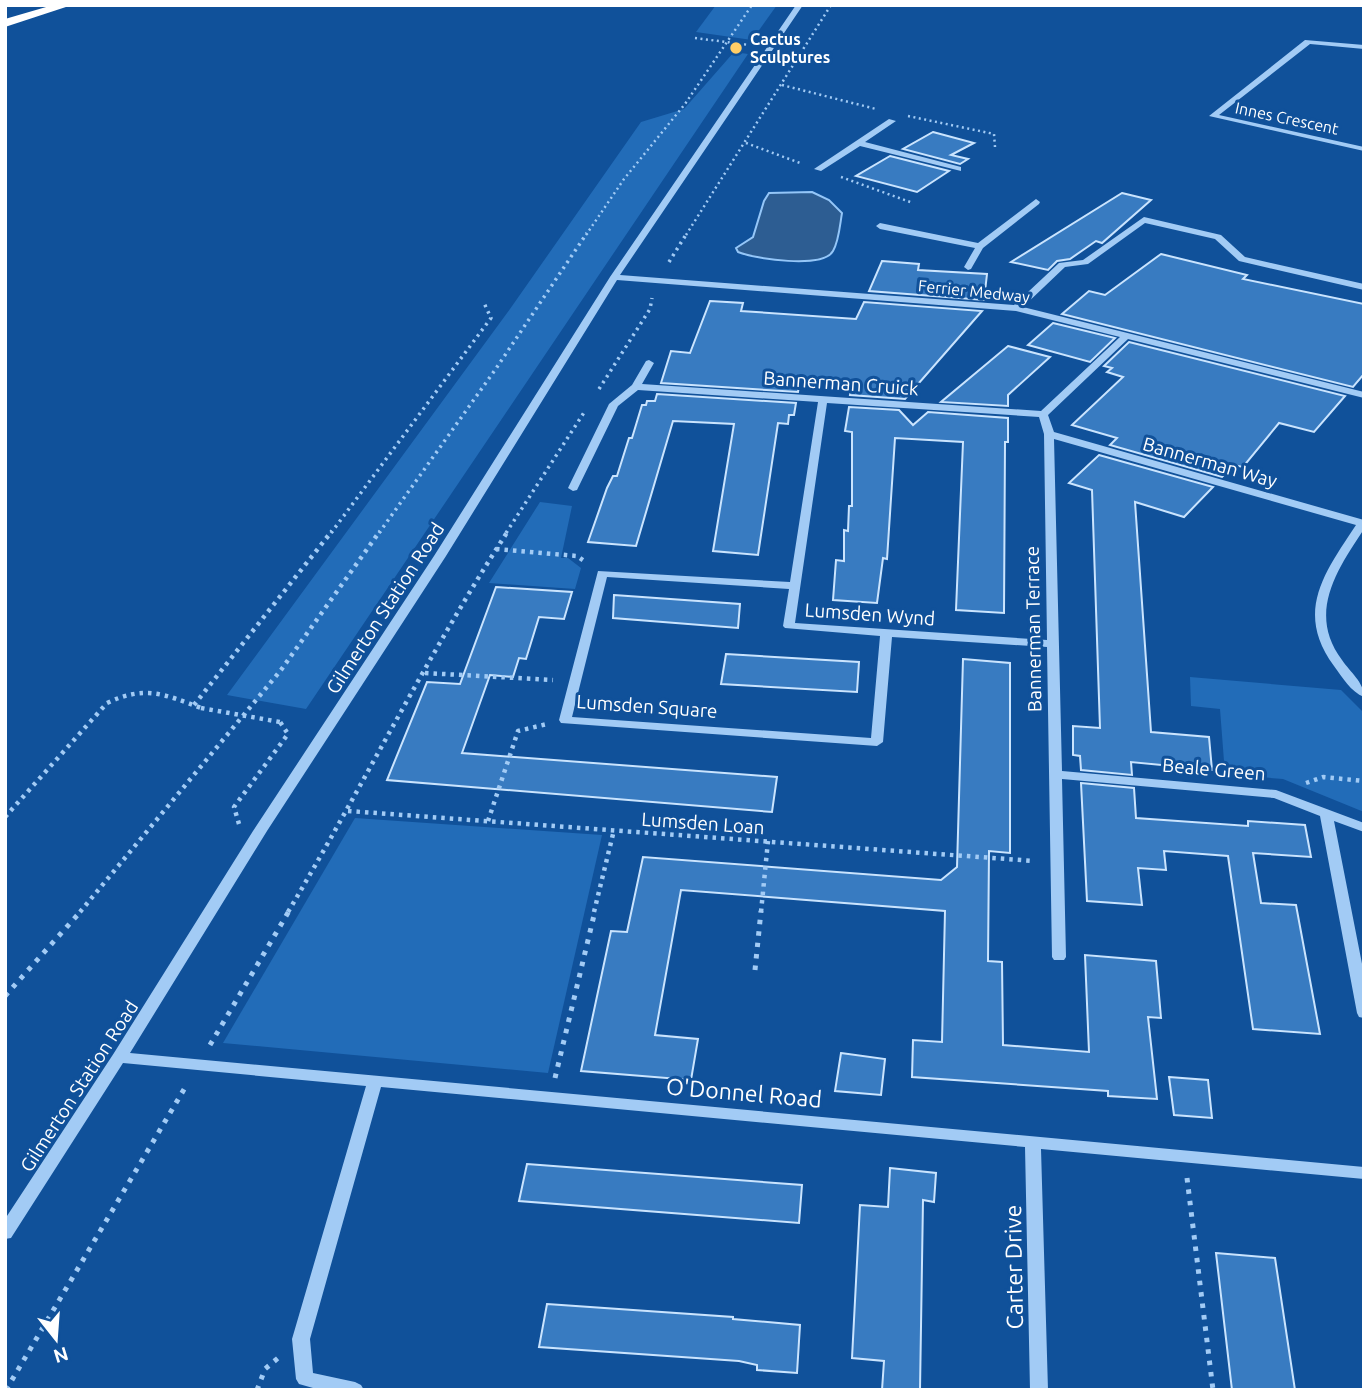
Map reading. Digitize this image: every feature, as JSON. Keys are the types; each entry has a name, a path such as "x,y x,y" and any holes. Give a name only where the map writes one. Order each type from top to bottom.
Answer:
{"highway":[{"path":"5,10 23,5"},
{"path":"5,23 66,5"}],"street":[{"name":"Gilmerton Station Road","path":"5,1233 260,831 440,556 614,277 800,5"},
{"name":"Innes Crescent","path":"1364,47 1308,41 1213,116 1364,149"},
{"path":"859,143 892,121"},
{"path":"859,143 958,169"},
{"path":"968,267 980,246 1036,202"},
{"path":"1016,308 1062,265 1085,262 1144,220 1218,237 1242,259 1364,287"},
{"path":"880,226 980,246"},
{"name":"Ferrier Medway","path":"614,277 1016,308 1364,395"},
{"path":"1043,414 1126,336"},
{"path":"573,488 614,404 636,387 649,363"},
{"name":"Bannerman Cruick","path":"636,387 1043,414"},
{"name":"Lumsden Wynd","path":"823,399 789,626 1053,644"},
{"name":"Bannerman Terrace","path":"1043,414 1049,434 1059,957"},
{"name":"Bannerman Way","path":"1049,434 1362,523"},
{"path":"1362,523 1322,588 1318,614 1328,648 1357,688 1364,693"},
{"path":"603,573 795,586"},
{"name":"Lumsden Square","path":"603,573 565,720 877,741 886,633"},
{"name":"Beale Green","path":"1055,774 1276,794 1364,828"},
{"path":"1326,814 1364,1013"},
{"name":"O'Donnel Road","path":"119,1057 1364,1173"},
{"path":"355,1390 305,1379 301,1339 375,1081"},
{"name":"Carter Drive","path":"1033,1143 1039,1390"}],"lane":[{"path":"818,169 859,143"}],"path":[{"path":"5,996 51,947 281,670 495,369 624,179 685,104 752,5"},
{"path":"597,393 650,309 657,280 831,5"},
{"path":"695,38 771,49"},
{"path":"194,705 288,590 438,393 491,318 484,303"},
{"path":"6,1390 348,811 496,548 590,404"},
{"path":"496,548 577,556 603,573"},
{"path":"425,673 575,681"},
{"path":"5,817 107,703 129,691 152,690 201,708 280,722 288,734 234,807 237,824 260,831"},
{"path":"488,821 518,731 565,720"},
{"path":"1276,794 1323,777 1364,781"},
{"name":"Lumsden Loan","path":"348,811 1057,862"},
{"path":"550,1097 614,830"},
{"path":"755,970 768,842"},
{"path":"1184,1157 1213,1390"}],"shaded area":[{"path":"716,5 777,5 752,40 696,32"},
{"path":"734,52 748,54 306,709 227,695 510,309 641,122 684,109"},
{"path":"812,192 829,200 842,213 837,242 827,256 816,260 788,261 738,252 736,248 753,237 769,193"},
{"path":"540,502 572,506 561,558 568,558 581,568 575,589 489,583"},
{"path":"1190,677 1341,690 1364,713 1364,812 1283,779 1225,774 1220,709 1191,706"},
{"path":"355,818 602,835 548,1073 223,1043"}],"building":[{"path":"933,132 974,143 951,155 968,159 960,164 903,149"},
{"path":"890,156 949,171 917,192 856,176"},
{"path":"1122,193 1151,200 1102,243 1096,241 1070,259 1057,261 1048,270 1011,262"},
{"path":"1161,254 1247,275 1243,279 1364,304 1364,374 1353,387 1062,314 1089,291 1105,295"},
{"path":"882,261 919,264 918,270 987,274 984,300 869,291"},
{"path":"710,301 743,303 741,311 856,319 864,302 982,311 905,399 850,395 852,384 800,380 798,392 661,383 671,351 690,353"},
{"path":"1053,323 1115,338 1090,362 1028,345"},
{"path":"1129,342 1345,396 1314,432 1279,423 1243,467 1234,465 1222,477 1110,445 1117,438 1072,425 1123,377 1107,372 1112,368 1104,366"},
{"path":"1008,346 1050,357 1008,395 1008,406 941,402"},
{"path":"657,394 796,403 794,415 789,415 788,424 778,423 758,555 713,551 734,424 673,421 636,546 588,542 607,488 613,476 617,476 629,438 632,438 642,405 646,405 647,401 655,401"},
{"path":"849,407 899,410 913,425 928,412 1008,418 1008,442 1005,442 1004,613 956,610 963,442 895,438 887,559 883,558 877,603 833,600 836,560 844,561 844,530 848,531 849,506 852,506 852,432 845,431"},
{"path":"1099,455 1213,487 1184,517 1135,502 1151,732 1209,737 1212,770 1131,762 1132,775 1081,770 1080,756 1073,755 1073,726 1100,728 1092,490 1069,483"},
{"path":"496,587 572,592 564,619 539,617 526,659 519,658 513,677 490,675 462,753 777,777 772,812 387,780 427,682 460,684"},
{"path":"614,595 740,604 738,628 613,618"},
{"path":"726,654 859,662 857,692 721,684"},
{"path":"963,659 1010,663 1010,853 989,851 988,961 1002,962 1003,1045 1089,1052 1085,955 1156,961 1161,1018 1148,1017 1157,1099 1108,1096 1108,1091 912,1077 913,1040 942,1042 945,911 681,890 655,1035 698,1039 691,1080 581,1071 611,931 627,932 643,857 941,880 957,867"},
{"path":"1081,783 1134,788 1136,818 1248,826 1248,821 1305,825 1311,857 1253,853 1261,903 1296,905 1320,1034 1253,1029 1228,856 1164,851 1166,870 1138,868 1142,905 1087,901"},
{"path":"841,1053 885,1059 881,1095 835,1091"},
{"path":"1169,1077 1208,1080 1212,1118 1174,1115"},
{"path":"527,1164 802,1185 799,1223 519,1201"},
{"path":"890,1168 936,1173 934,1202 923,1200 920,1390 882,1390 884,1361 852,1358 860,1205 888,1207"},
{"path":"1216,1253 1275,1258 1295,1390 1232,1390"},
{"path":"547,1304 733,1317 800,1325 797,1373 757,1370 757,1365 739,1361 539,1347"}],"place":[{"name":"Cactus Sculptures","path":"736,48"}]}
